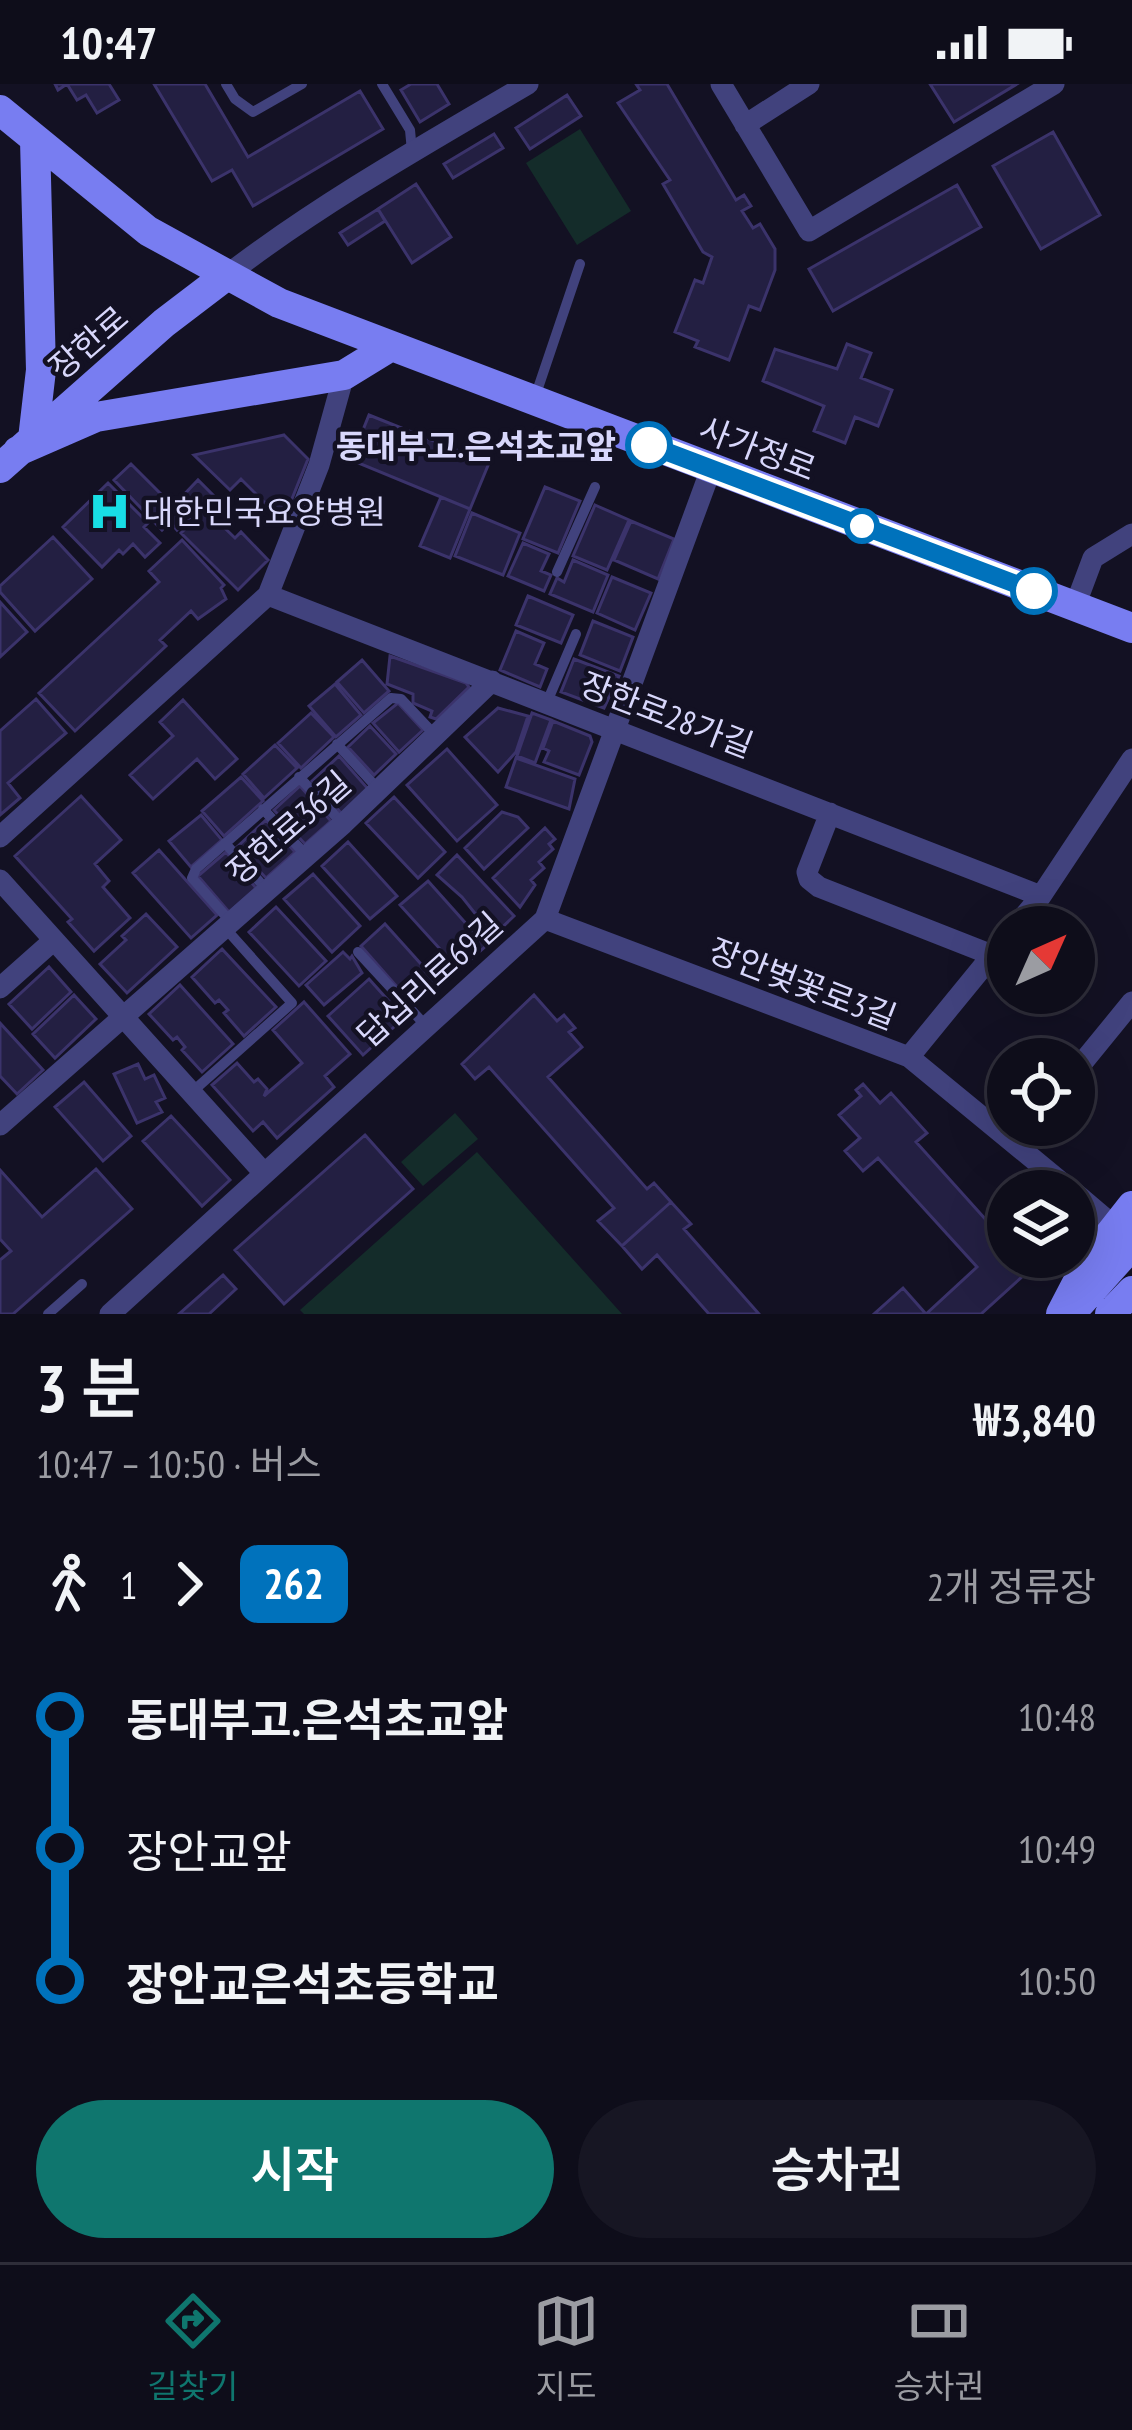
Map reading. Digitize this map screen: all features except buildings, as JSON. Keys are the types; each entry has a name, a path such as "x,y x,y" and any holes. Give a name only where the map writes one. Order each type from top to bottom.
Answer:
{"main road":[{"name":"사가정로","path":"0,110 148,231 279,303 1132,628"},
{"path":"17,452 41,370 35,140"},
{"name":"장한로","path":"17,452 164,323 227,275"},
{"path":"17,452 96,417 344,375 388,348"},
{"path":"1066,1314 1126,1226"},
{"path":"1110,1314 1132,1291"}],"street":[{"path":"227,275 412,152 528,84"},
{"path":"721,84 809,231 1054,84"},
{"path":"745,124 808,84"},
{"path":"0,837 268,595 320,465 344,375"},
{"name":"답십리로69길","path":"110,1314 545,919 711,469"},
{"path":"1075,606 1093,558 1132,534"},
{"name":"장한로28가길","path":"268,595 1041,896"},
{"name":"장한로36길","path":"0,1125 343,824 492,681"},
{"path":"1033,906 1132,759"},
{"path":"830,813 807,872 809,879 987,954"},
{"path":"0,880 263,1172"},
{"name":"장안벚꽃로3길","path":"545,919 909,1057 987,1121"},
{"path":"0,988 54,940"},
{"path":"909,1057 987,962"},
{"path":"1095,1047 1132,1002"},
{"name":"장안벚꽃로3길","path":"1017,1146 1046,1170"},
{"name":"장안벚꽃로3길","path":"1095,1206 1126,1226"}],"lane":[{"path":"226,84 235,99 253,112 302,84"},
{"path":"382,84 410,130 412,152"},
{"path":"534,402 580,263"},
{"path":"557,572 595,487"},
{"path":"547,702 576,634"},
{"path":"191,1093 292,1003 192,875 299,777 398,696 436,736"},
{"path":"337,744 379,790"},
{"path":"299,777 343,824"},
{"path":"263,809 307,856"},
{"path":"225,843 267,890"},
{"path":"358,952 427,1027"},
{"path":"48,1314 82,1284"}],"green space":[{"path":"580,129 631,211 577,245 526,163"},
{"path":"455,1113 478,1139 423,1186 401,1162"},
{"path":"477,1152 622,1314 304,1314 300,1310"}],"bus line":[{"name":"262","path":"649,445 1034,591"}],"place":[{"name":"동대부고.은석초교앞","path":"649,445"},
{"name":"대한민국요양병원","path":"109,511"}]}
